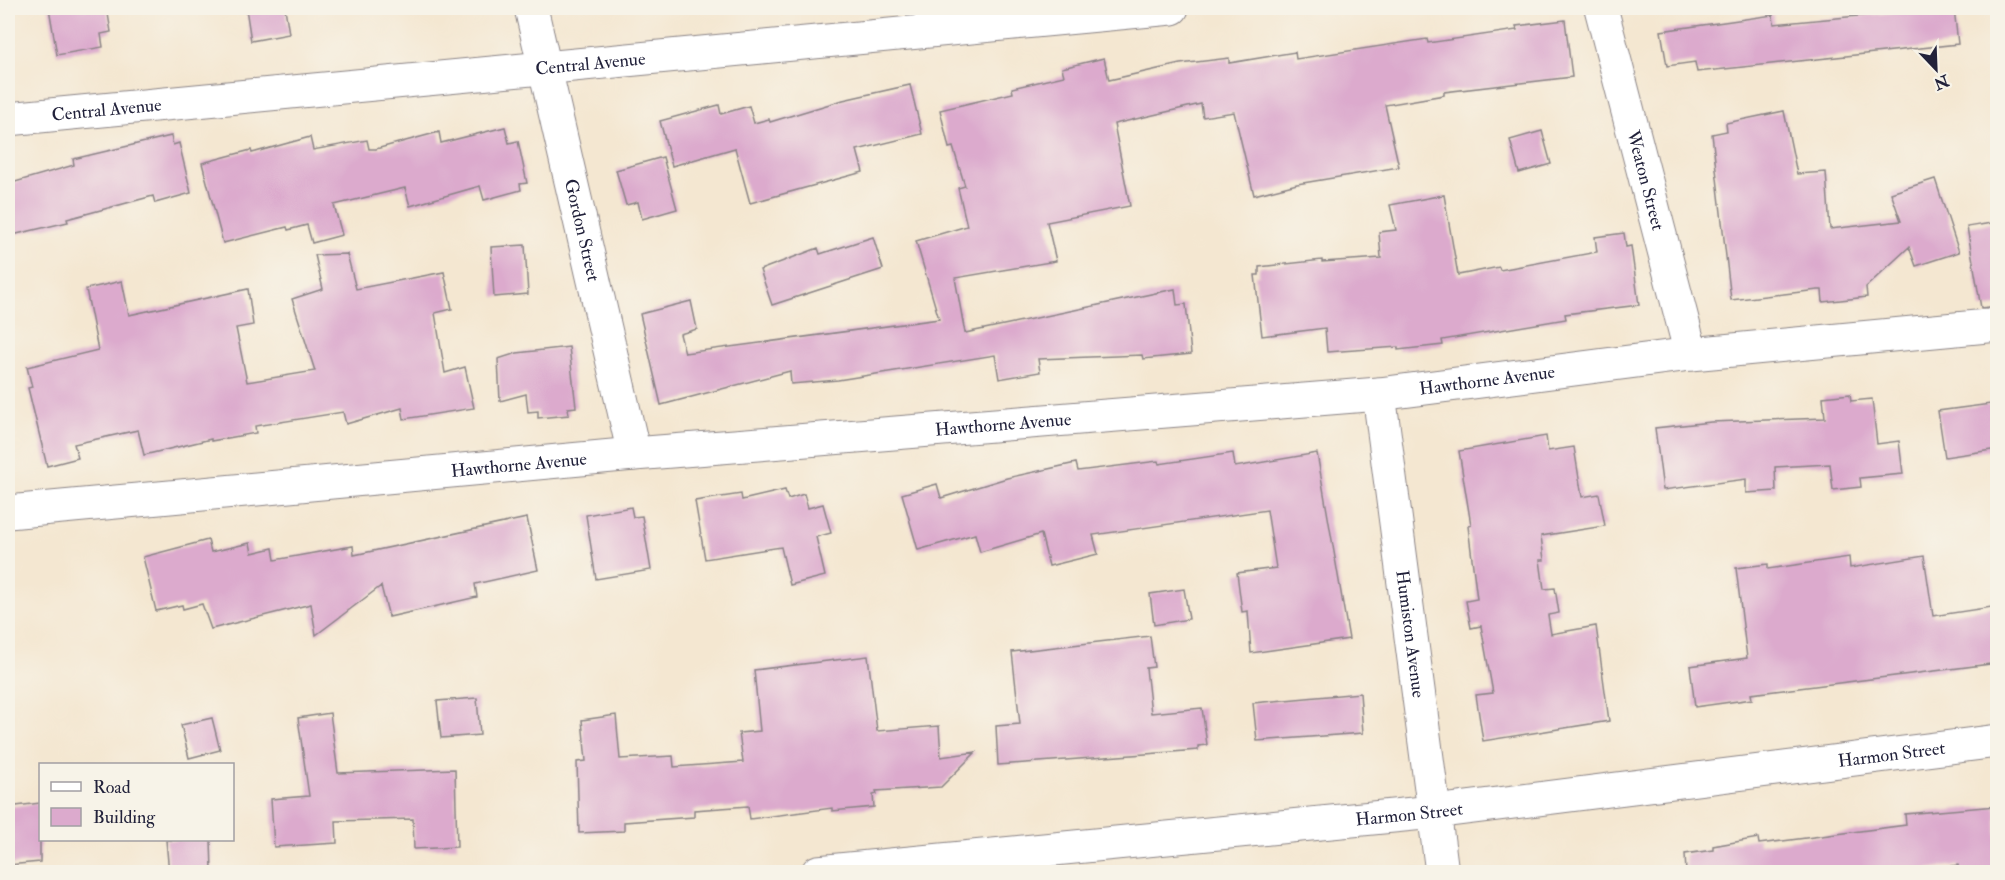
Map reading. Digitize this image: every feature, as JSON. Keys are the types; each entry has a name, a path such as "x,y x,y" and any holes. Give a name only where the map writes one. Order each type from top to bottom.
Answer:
{"street":[{"name":"Gordon Street","path":"531,8 634,454"},
{"name":"Central Avenue","path":"8,120 545,66 1172,8"},
{"name":"Weaton Street","path":"1601,8 1691,354"},
{"name":"Hawthorne Avenue","path":"8,512 634,454 1380,394 1691,354 1998,325"},
{"name":"Humiston Avenue","path":"1380,394 1442,873"},
{"name":"Harmon Street","path":"818,873 1434,812 1998,741"}],"building":[{"path":"49,8 107,8 111,32 101,34 103,47 57,55"},
{"path":"246,8 285,8 289,34 251,41"},
{"path":"1910,8 1954,8 1958,44 1697,72 1695,62 1667,66 1661,31 1773,15 1774,24 1910,11"},
{"path":"1565,20 1572,77 1444,92 1444,95 1385,105 1399,167 1297,184 1254,195 1234,112 1203,117 1201,104 1114,124 1130,206 1047,222 1056,261 955,278 965,333 1175,289 1177,305 1186,304 1191,354 1143,359 1142,355 1038,359 1040,372 999,379 995,355 838,380 791,384 790,371 661,405 640,314 691,301 697,329 680,334 685,353 939,319 916,241 967,226 958,188 965,186 953,147 949,148 940,110 1013,93 1012,88 1064,76 1062,68 1104,58 1109,80 1180,64 1229,58 1229,63 1295,52 1296,59 1427,39 1428,43 1517,30 1516,26"},
{"path":"910,85 922,134 857,150 863,172 750,203 735,148 672,166 660,121 719,105 721,114 749,106 754,123 769,119 770,122 843,100"},
{"path":"1784,111 1797,174 1826,172 1830,229 1901,221 1891,193 1935,179 1959,252 1916,266 1909,247 1866,287 1867,297 1823,302 1822,290 1818,290 1731,300 1712,134 1727,131 1726,123"},
{"path":"505,127 509,143 518,141 527,183 520,184 521,190 484,200 480,186 410,206 405,188 334,205 342,235 312,243 307,225 288,230 287,227 223,243 202,163 251,150 252,153 310,137 313,150 367,140 369,149 376,149 439,132 441,143"},
{"path":"1542,131 1551,164 1519,173 1510,140"},
{"path":"171,136 173,145 179,143 191,193 155,203 153,196 67,219 68,222 8,236 8,184 74,165 73,159"},
{"path":"663,157 677,209 642,219 638,202 626,205 616,170"},
{"path":"1444,195 1458,275 1499,267 1500,270 1597,252 1595,237 1624,233 1626,247 1631,246 1639,305 1565,314 1566,319 1442,340 1443,345 1398,350 1398,347 1327,352 1325,328 1262,336 1255,275 1259,275 1259,267 1322,260 1322,262 1381,258 1379,232 1396,230 1390,205"},
{"path":"1998,222 1998,306 1981,308 1967,227"},
{"path":"873,237 883,269 772,305 760,270 818,248 820,254"},
{"path":"525,245 528,294 494,297 491,247"},
{"path":"347,254 356,289 444,272 452,309 435,313 445,373 465,367 474,408 404,419 402,408 346,424 343,412 255,426 256,433 211,441 211,439 144,455 138,430 74,444 78,458 47,466 28,388 32,387 27,367 98,350 86,289 122,281 129,315 248,289 253,325 236,328 247,382 315,371 292,299 323,289 315,255"},
{"path":"569,347 576,407 568,408 569,415 538,418 538,411 528,412 526,394 500,401 498,359 517,353"},
{"path":"1850,394 1851,401 1872,399 1877,444 1899,441 1903,474 1860,478 1861,487 1833,490 1830,464 1775,467 1776,491 1746,493 1746,479 1663,490 1655,428 1711,422 1825,418 1823,397"},
{"path":"1998,403 1998,449 1945,457 1938,411"},
{"path":"1546,436 1548,451 1574,447 1582,497 1599,494 1605,526 1541,536 1544,560 1540,560 1544,589 1555,588 1559,613 1548,615 1551,634 1596,626 1609,721 1483,741 1476,695 1493,693 1481,626 1471,628 1466,601 1477,599 1468,526 1471,525 1459,451"},
{"path":"1233,453 1235,467 1317,453 1349,639 1251,653 1248,611 1242,612 1237,573 1276,568 1267,510 1093,535 1098,554 1049,566 1041,534 980,552 975,534 918,550 902,494 937,484 941,498 1007,478 1076,463 1078,471 1158,461 1159,464"},
{"path":"785,490 788,499 804,494 808,508 823,504 831,533 816,537 825,576 790,585 781,547 705,559 695,501 741,494 742,500"},
{"path":"631,507 633,517 642,516 651,570 596,579 586,515"},
{"path":"527,518 538,570 475,584 477,597 389,617 381,586 316,635 311,604 211,629 202,604 183,609 182,605 156,611 143,557 208,540 211,552 250,543 252,553 273,548 275,560 353,546 354,555"},
{"path":"1924,556 1933,616 1998,606 1998,663 1751,694 1752,699 1695,707 1690,666 1747,658 1736,568 1768,564 1768,569 1849,557 1850,568"},
{"path":"1184,589 1189,619 1154,625 1150,594"},
{"path":"1150,636 1154,667 1146,668 1151,713 1202,708 1207,745 1198,746 1198,750 998,765 996,726 1020,724 1012,652"},
{"path":"868,656 877,731 939,726 941,757 976,752 941,787 876,791 877,794 873,795 874,807 832,811 832,808 750,819 748,806 694,810 694,817 624,822 624,831 579,833 577,762 586,761 582,720 616,715 620,759 673,756 674,767 743,762 739,733 760,731 754,670"},
{"path":"1360,693 1363,733 1257,741 1253,703"},
{"path":"477,698 480,735 441,738 437,701"},
{"path":"330,713 338,773 455,769 457,847 414,849 413,819 336,821 337,843 274,847 271,799 309,796 298,718"},
{"path":"212,718 220,750 189,758 181,725"},
{"path":"39,803 40,862 8,865 8,807"},
{"path":"1996,806 1998,873 1959,873 1958,865 1899,873 1686,873 1685,854 1713,850 1713,846 1758,838 1759,844 1906,825 1905,814"},
{"path":"166,841 211,841 212,871 169,873"}]}
